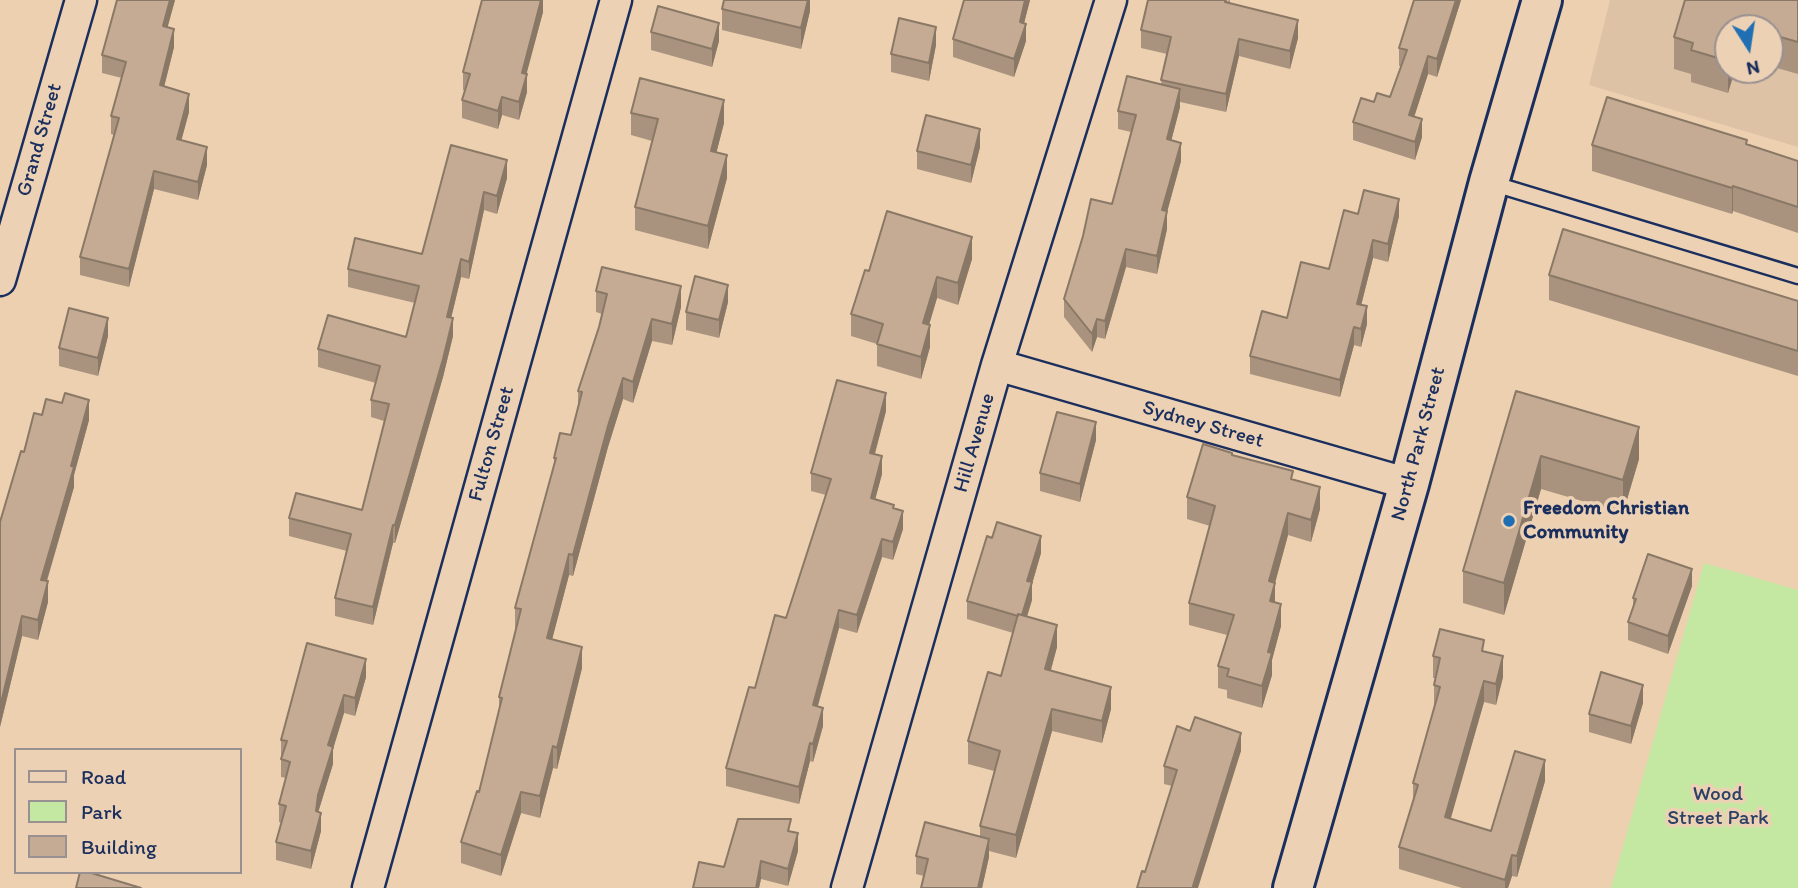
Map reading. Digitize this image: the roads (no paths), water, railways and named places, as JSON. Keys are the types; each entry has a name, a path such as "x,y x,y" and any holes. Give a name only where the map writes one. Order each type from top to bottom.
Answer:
{"main road":[{"name":"North Park Street","path":"1293,888 1409,484 1489,182 1542,0"}],"street":[{"name":"Grand Street","path":"0,280 81,0"},
{"name":"Fulton Street","path":"368,888 616,0"},
{"name":"Hill Avenue","path":"847,888 997,365 1111,0"},
{"name":"Sydney Street","path":"997,365 1409,484"}],"lane":[{"path":"1489,182 1798,276"}],"place":[{"name":"Freedom Christian Community","path":"1509,521"}],"park label":[{"name":"Wood Street Park","path":"1718,807"}]}
